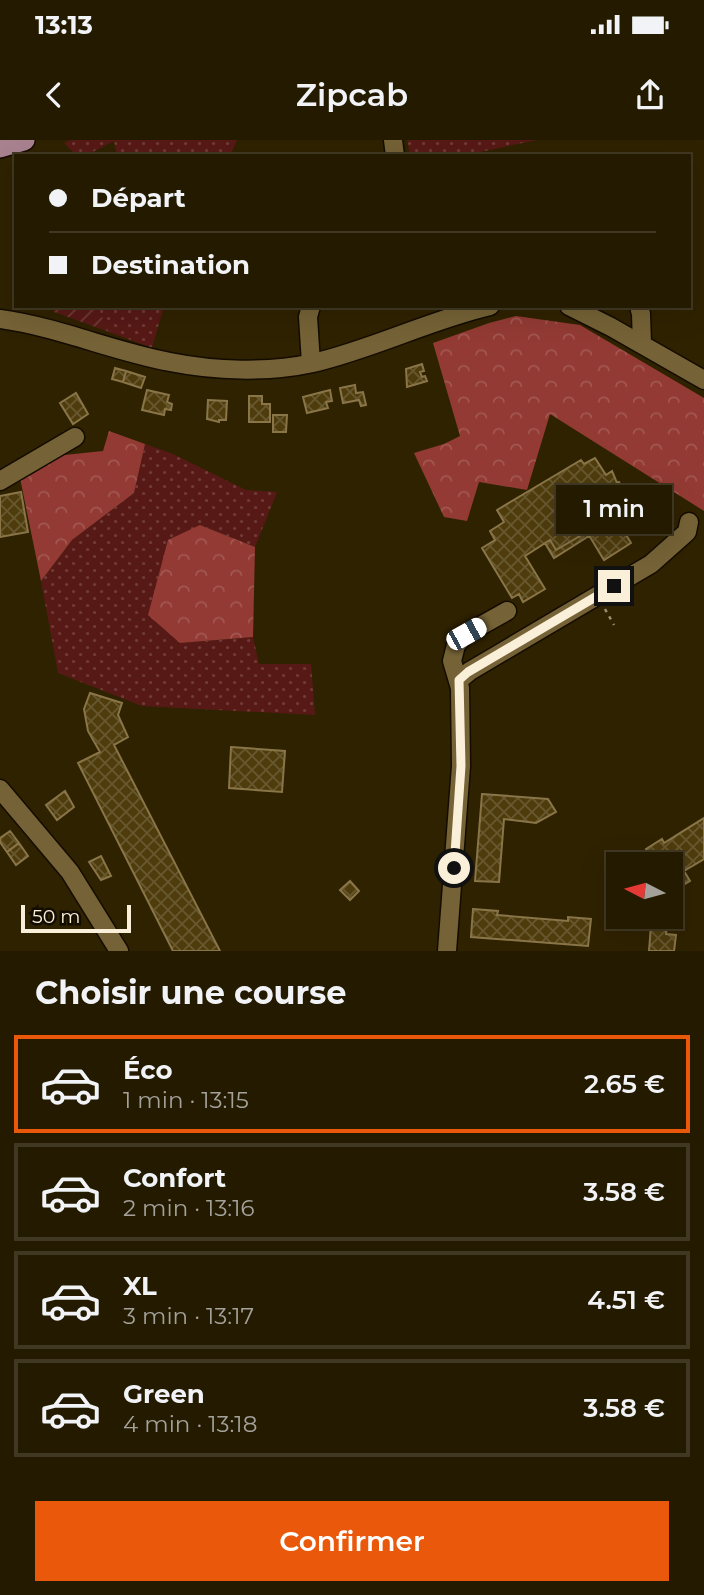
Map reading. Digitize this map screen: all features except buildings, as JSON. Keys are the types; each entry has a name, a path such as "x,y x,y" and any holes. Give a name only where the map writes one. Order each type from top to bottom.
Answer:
{"main road":[{"path":"0,147 24,140"}],"street":[{"path":"309,308 311,363"},
{"path":"0,319 34,324 124,351 180,364 253,369 311,363 484,308"},
{"path":"573,308 704,380"},
{"path":"640,308 642,344"},
{"path":"0,481 75,437"},
{"path":"459,680 468,672 651,564 687,532 689,522"},
{"path":"447,951 461,766 459,680 452,661 456,645 466,634 507,611"},
{"path":"0,789 70,872 119,951"}],"shaded area":[{"path":"70,140 237,140 231,154 117,154 114,141 89,154 75,154 64,143"},
{"path":"407,140 537,140 470,154 410,154"},
{"path":"54,308 98,308 109,332 54,312"},
{"path":"98,308 163,308 152,348 109,332"},
{"path":"145,444 173,454 246,490 277,492 255,547 200,525 180,643 253,637 259,664 311,664 315,715 142,706 58,673 41,581 72,540 134,493"}],"green space":[{"path":"516,316 580,325 704,398 704,511 550,414 527,490 479,482 467,521 444,517 414,453 460,436 433,343"},
{"path":"109,431 145,444 134,493 72,540 41,581 20,478 55,456 103,451"},
{"path":"200,525 255,547 253,637 180,643 148,615 168,540"}],"route":[{"path":"454,868 461,766 459,680 468,672 614,586"}]}
